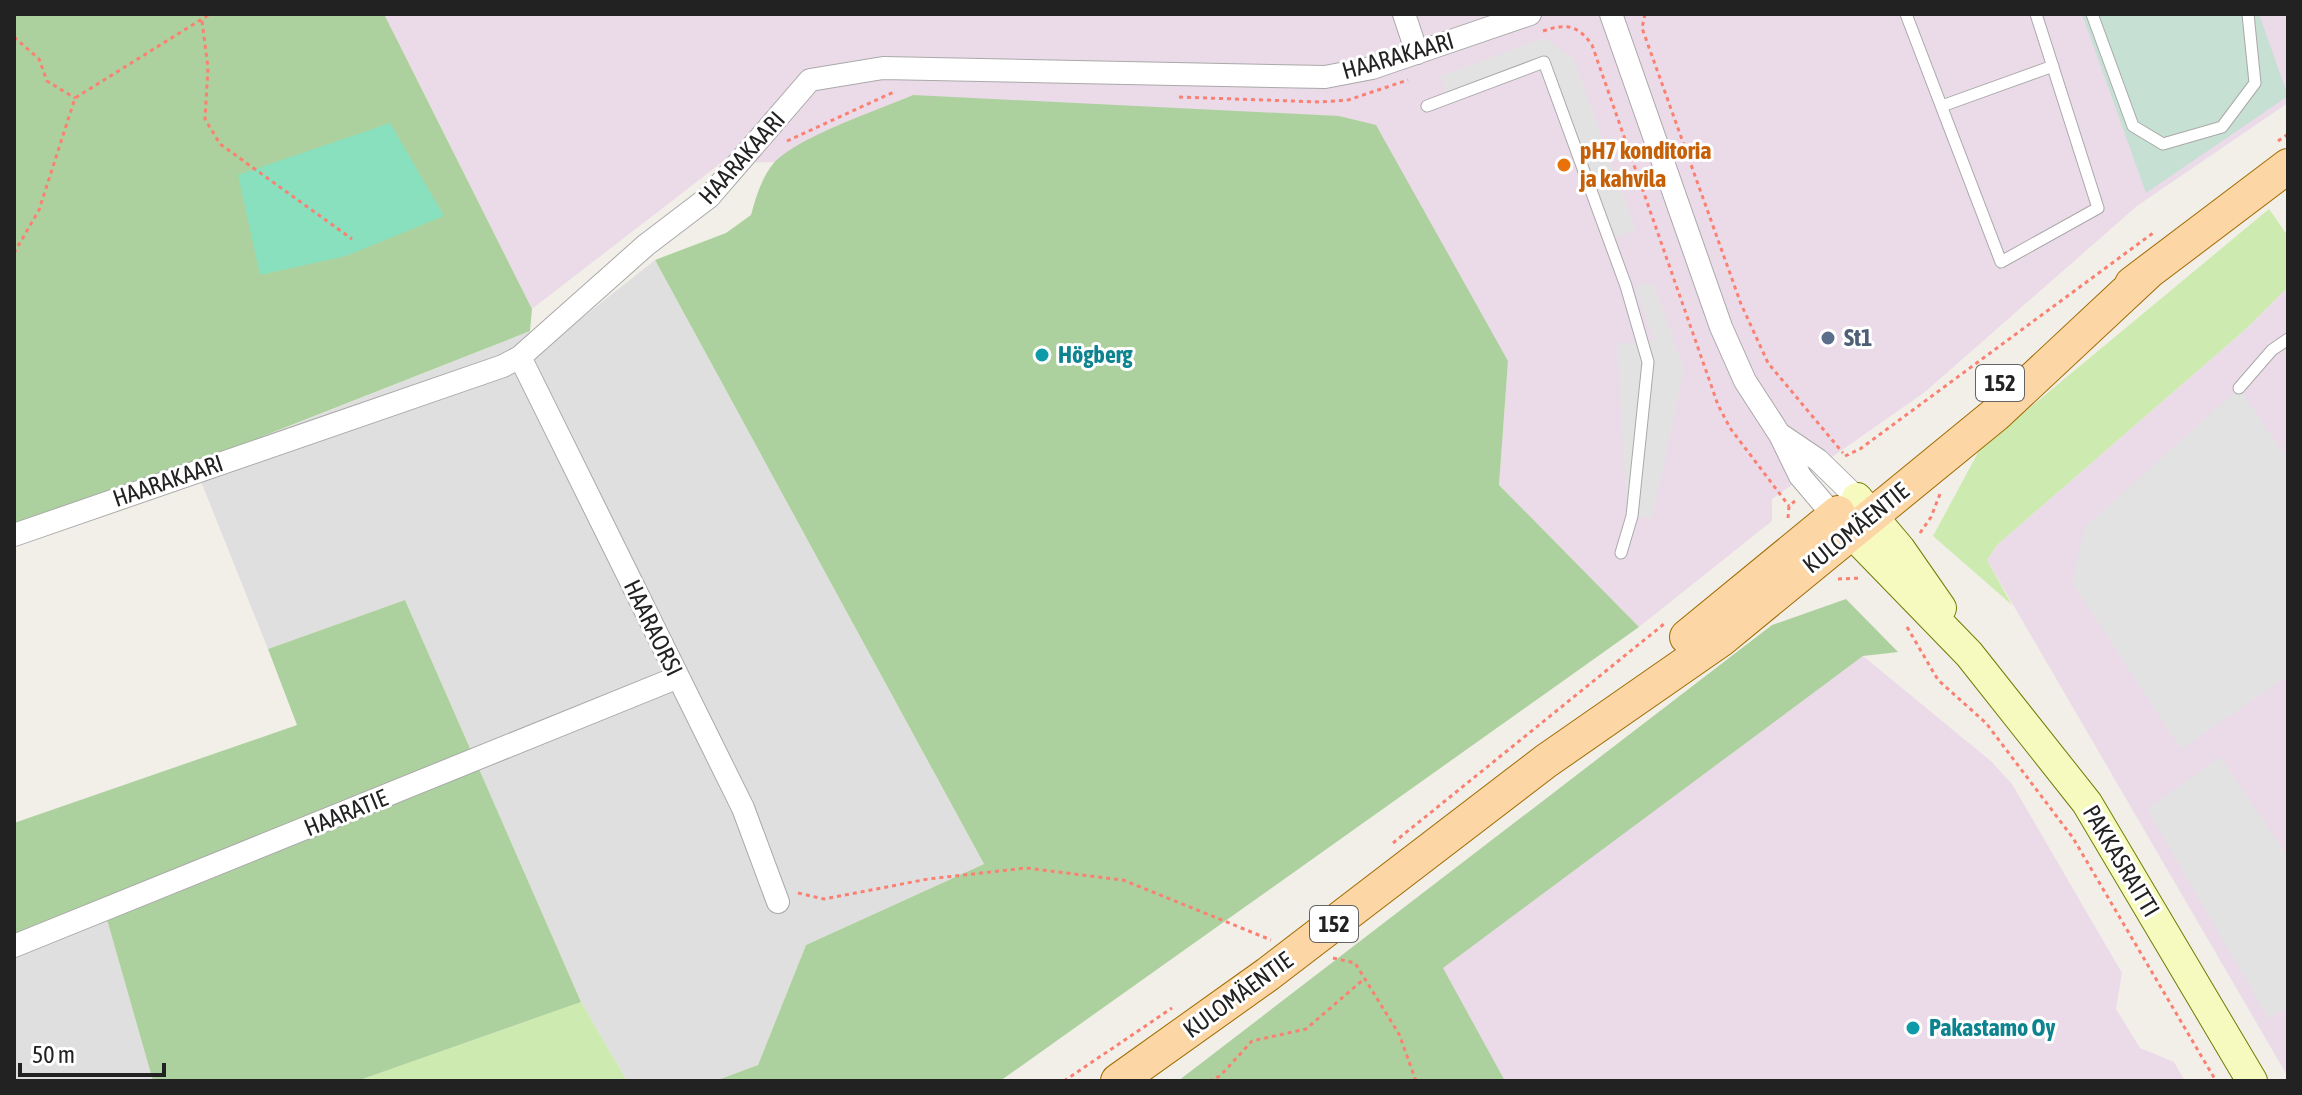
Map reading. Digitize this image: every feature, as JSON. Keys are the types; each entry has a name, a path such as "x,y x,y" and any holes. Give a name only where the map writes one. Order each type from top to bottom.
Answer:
{"main road":[{"name":"KULOMÄENTIE","path":"1118,1081 1268,974 1546,761 1720,640 1980,398 2288,166"}],"street":[{"path":"1404,14 1419,64"},
{"path":"1611,14 1721,327 1745,381 1780,435 1818,460 1853,516"},
{"name":"HAARAKAARI","path":"14,535 520,357 646,245 709,197 810,80 883,68 1325,77 1372,68 1419,64 1534,23"},
{"name":"HAARAORSI","path":"520,357 676,678 743,808 775,895"},
{"name":"PAKKASRAITTI","path":"1853,516 1969,654 2087,803 2252,1081"},
{"name":"HAARATIE","path":"14,946 676,678"}],"lane":[{"path":"1906,14 2001,262 2098,208 2036,14"},
{"path":"2092,14 2133,126 2163,144 2222,127 2255,83 2248,14"},
{"path":"1427,106 1544,62 1626,286 1648,362 1632,516 1621,553"},
{"path":"1942,106 2053,66"},
{"path":"2239,388 2272,350 2288,339"}],"path":[{"path":"14,253 39,210 75,98 210,14"},
{"path":"1645,14 1642,28 1741,304 1768,363 1845,455"},
{"path":"202,21 208,68 205,119 220,144 352,239"},
{"path":"1534,23 1573,26 1582,31 1592,45 1718,405 1730,428 1789,506"},
{"path":"14,37 39,59 47,81 75,98"},
{"path":"1165,96 1320,102 1348,100 1419,64"},
{"path":"783,143 900,89"},
{"path":"775,895 824,899 928,879 1026,868 1123,880 1271,940"},
{"path":"1355,963 1399,1034 1416,1081"},
{"path":"1209,1081 1220,1076 1252,1041 1306,1029 1364,979"}],"shaded area":[{"path":"384,14 2288,14 2288,103 2137,206 1925,392 1772,499 1772,521 1639,627 1499,485 1508,361 805,142 775,162 721,163 532,309"},
{"path":"1545,38 1573,58 1636,230 1609,240 1544,63 1447,98 1440,76"},
{"path":"655,260 984,864 806,945 758,1065 715,1081 627,1081 581,1002 405,600 268,649 194,464 530,331 543,349"},
{"path":"1644,283 1654,285 1684,369 1652,519 1627,515 1617,344 1654,340 1635,287"},
{"path":"2288,287 2288,1077 1987,560 1997,545 2248,327"},
{"path":"2239,388 2288,460 2288,676 2181,749 2072,583 2085,527"},
{"path":"1863,656 1992,762 2012,784 2122,973 2116,1009 2140,1048 2174,1062 2185,1081 1505,1081 1442,968"},
{"path":"2220,757 2288,857 2288,1007 2269,1019 2147,809"},
{"path":"102,902 153,1081 14,1081 14,936"}],"green space":[{"path":"14,14 384,14 532,309 530,331 195,463 14,540"},
{"path":"2082,14 2259,14 2288,96 2146,193"},
{"path":"913,95 1339,116 1376,125 1508,361 1499,485 1639,627 1000,1081 715,1081 758,1065 806,945 984,864 655,260 726,233 751,215 759,188 773,164 784,154 839,125"},
{"path":"390,123 444,216 346,256 260,275 238,175"},
{"path":"2269,209 2288,236 2288,287 2248,327 1997,545 1987,560 2012,605 1933,536 1980,449"},
{"path":"1846,599 1898,652 1863,656 1443,968 1505,1081 1178,1081 1772,625"},
{"path":"405,600 581,1002 357,1081 153,1081 102,902 14,936 14,823 297,725 268,649"},
{"path":"581,1002 627,1081 357,1081"}],"place":[{"name":"pH7 konditoria ja kahvila","path":"1564,165"},
{"name":"St1","path":"1828,338"},
{"name":"Högberg","path":"1042,355"},
{"name":"Pakastamo Oy","path":"1913,1028"}]}
